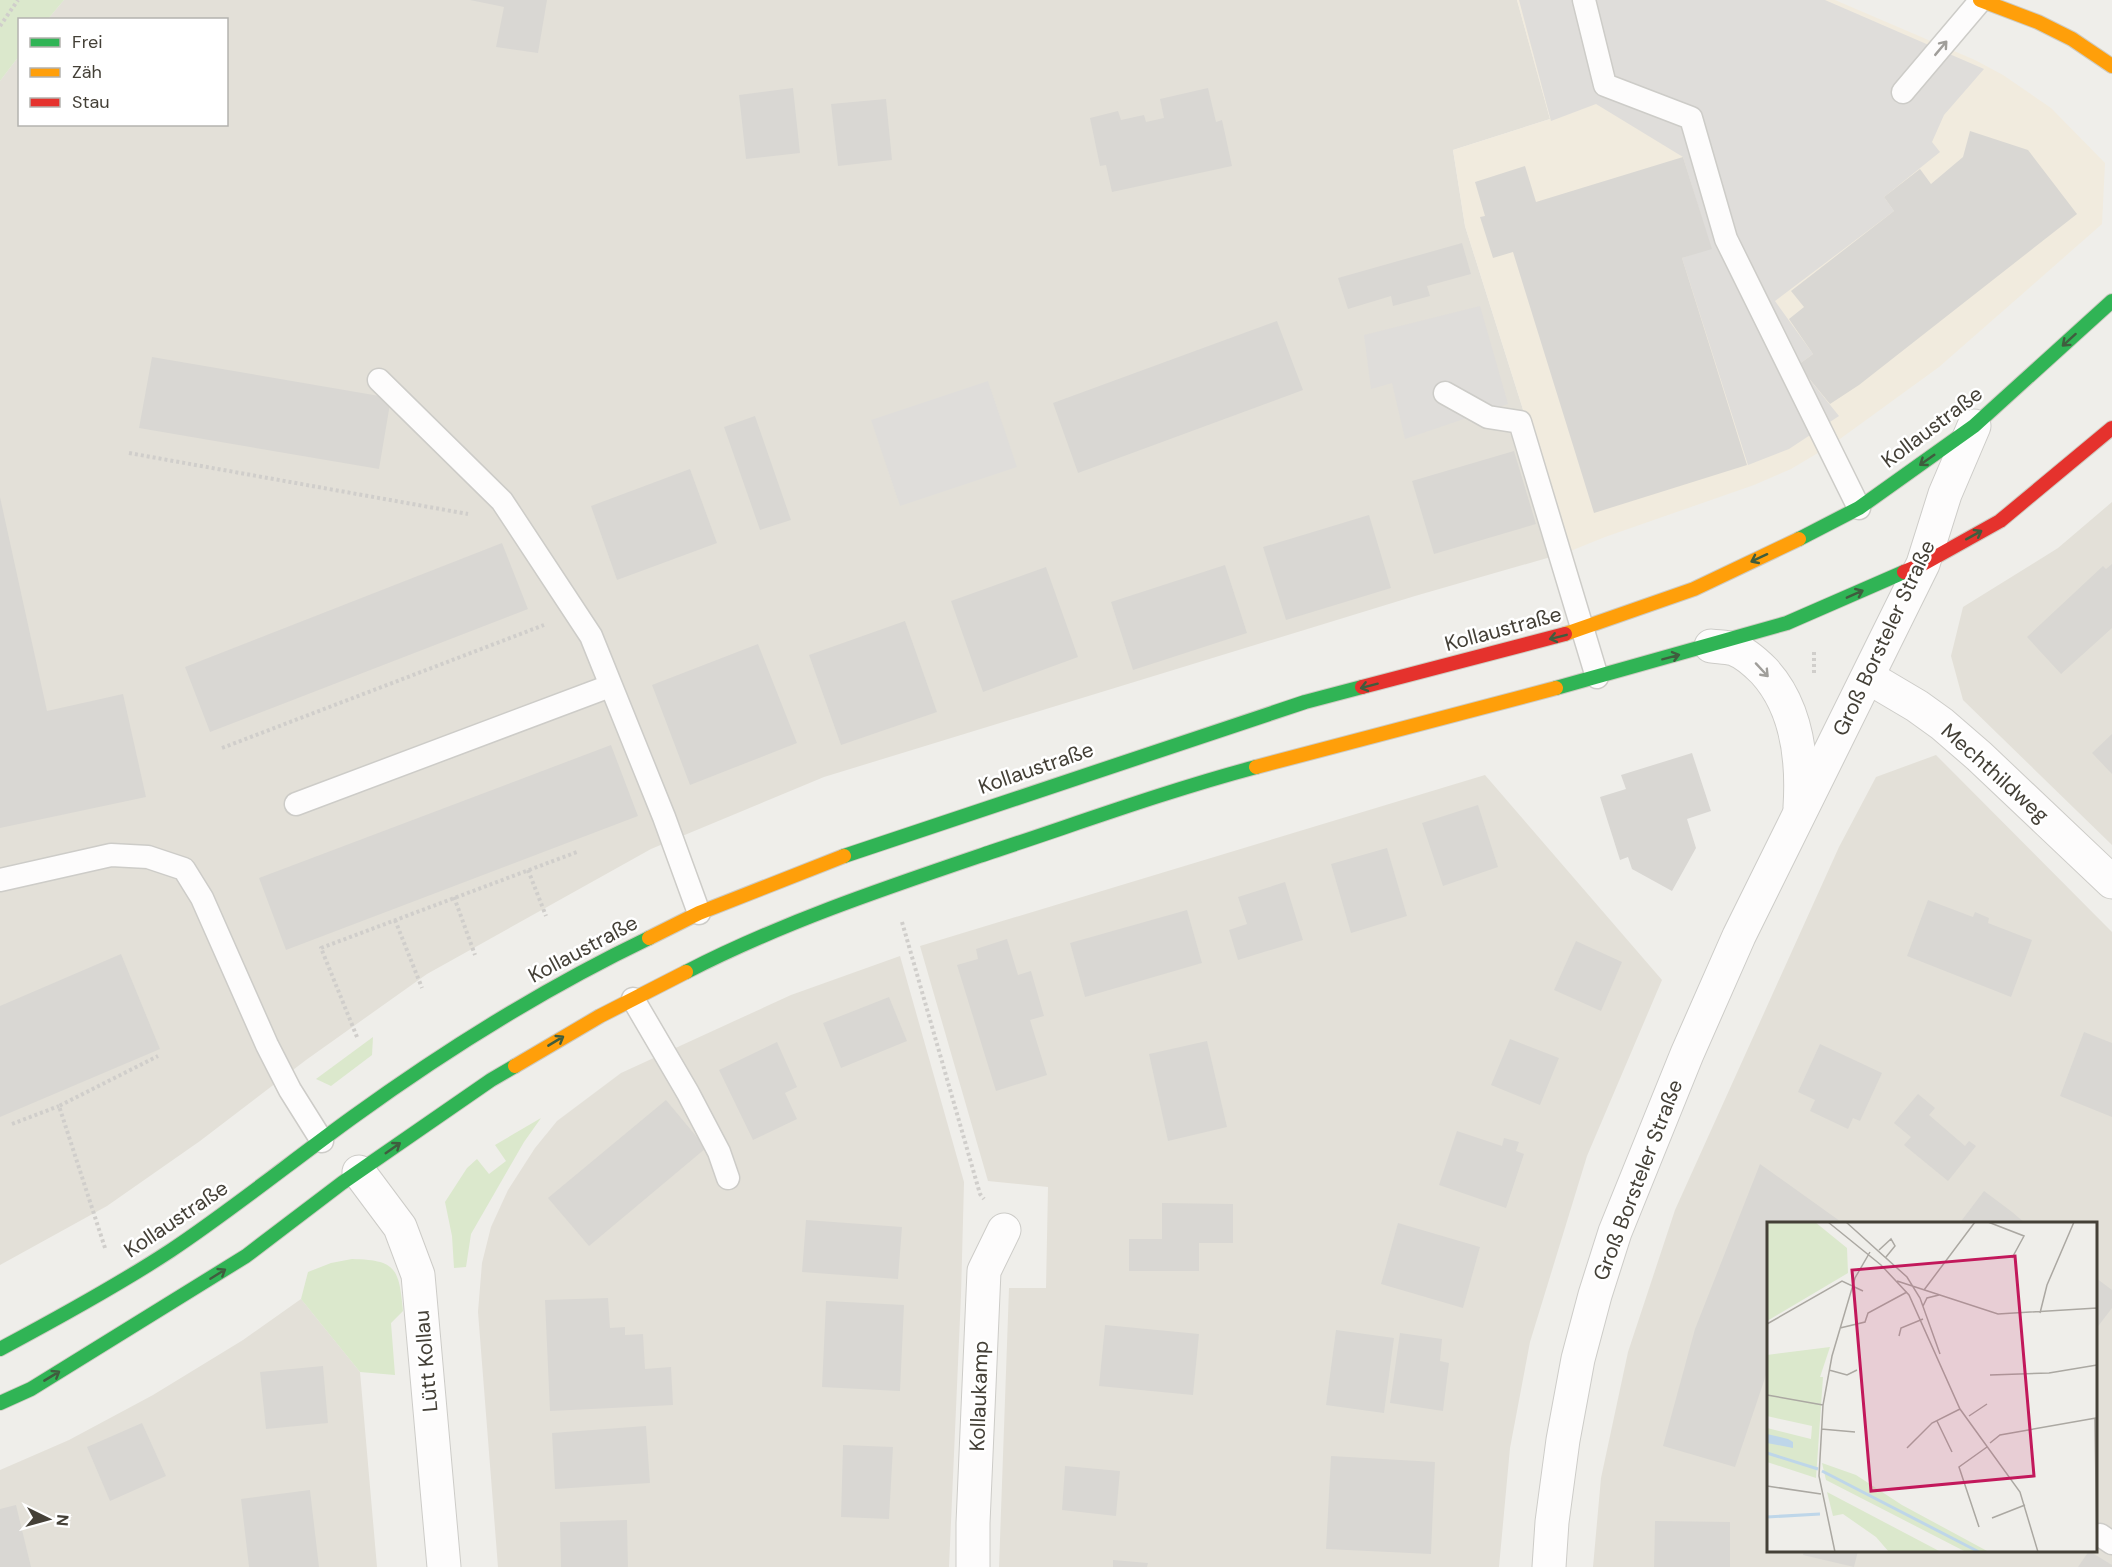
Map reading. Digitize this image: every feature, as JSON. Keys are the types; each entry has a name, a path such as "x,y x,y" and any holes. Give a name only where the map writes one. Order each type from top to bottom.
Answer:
{"main road":[{"path":"1981,0 2047,26 2072,39 2112,66"},
{"name":"Kollaustraße","path":"0,1349 84,1304 170,1251 450,1049 584,969 699,913 834,859 1305,702 1583,629 1694,589 1858,508 1974,426 2112,301"},
{"path":"0,1403 31,1389 246,1256 359,1172 491,1080 600,1016 703,963 817,914 892,886 1193,784 1597,677 1787,623 1923,564 2000,521 2112,428"}],"street":[{"name":"Groß Borsteler Straße","path":"1549,1567 1552,1522 1578,1359 1612,1243 1687,1054 1739,936 1923,564 1945,494 1974,426"},
{"name":"Groß Borsteler Straße","path":"1711,646 1734,650 1754,661 1772,680 1782,698 1795,729 1800,759 1799,815"},
{"name":"Mechthildweg","path":"1868,677 1942,724 2112,882"},
{"name":"Lütt Kollau","path":"359,1172 400,1227 418,1275 444,1567"},
{"name":"Kollaukamp","path":"973,1567 984,1270 1004,1230"}],"lane":[{"path":"1584,0 1605,85 1691,118 1726,239 1858,508"},
{"path":"1903,92 1981,0"},
{"path":"379,380 502,501 591,636 664,817 699,913"},
{"path":"1445,393 1488,417 1520,422 1597,677"},
{"path":"297,804 610,686"},
{"path":"0,880 111,855 148,857 184,869 202,898 267,1046 290,1090 322,1142"},
{"path":"633,999 698,1113 718,1152 728,1178"}],"path":[{"path":"0,26 18,0"},
{"path":"129,453 517,524"},
{"path":"222,748 576,613"},
{"path":"1814,655 1814,675"},
{"path":"357,1037 321,948 577,852"},
{"path":"528,870 546,916"},
{"path":"892,886 980,1194 1004,1230"},
{"path":"454,897 475,955"},
{"path":"395,920 422,988"},
{"path":"12,1124 59,1106 158,1056"},
{"path":"59,1106 117,1284"}],"shaded area":[{"path":"64,0 1517,0 1550,119 1453,150 1465,226 1568,552 1415,596 824,777 651,849 427,974 306,1060 200,1141 107,1206 0,1265 0,81 18,57 18,126 228,126 228,18 49,18"},
{"path":"1517,0 1835,0 1975,60 2003,75 2051,108 2105,163 2102,224 1939,367 1833,444 1791,469 1754,485 1568,552 1465,226 1453,150 1550,119"},
{"path":"1519,0 1825,0 1984,69 1944,115 1932,142 1940,152 1884,197 1894,211 1775,301 1813,354 1798,365 1839,416 1789,449 1748,465 1682,258 1711,248 1683,157 1596,104 1551,121"},
{"path":"1480,306 1508,404 1405,439 1392,383 1371,389 1364,335"},
{"path":"988,381 1017,467 900,506 871,420"},
{"path":"2112,502 2112,845 1963,700 1951,656 1963,607 2058,548"},
{"path":"1936,755 2112,932 2112,1567 1593,1567 1601,1478 1628,1352 1675,1210 1839,847 1876,777"},
{"path":"1485,775 1662,980 1587,1156 1530,1342 1510,1448 1499,1567 999,1567 1009,1288 1046,1288 1048,1187 988,1181 920,946"},
{"path":"900,956 964,1182 949,1567 498,1567 478,1312 482,1263 491,1227 508,1190 535,1148 557,1121 621,1073 791,995"},
{"path":"301,1299 360,1372 377,1567 0,1567 0,1470 69,1440 153,1395 243,1340"}],"green space":[{"path":"0,0 64,0 49,18 18,18 18,57 0,81"},
{"path":"373,1037 372,1055 331,1086 316,1079"},
{"path":"541,1118 524,1142 471,1234 466,1267 454,1268 452,1236 445,1202 467,1168 477,1159 489,1174 506,1161 495,1145"},
{"path":"352,1259 386,1265 397,1276 403,1311 391,1323 395,1375 360,1372 301,1299 308,1272 331,1263"}],"building":[{"path":"470,0 547,0 538,53 496,47 504,7"},
{"path":"793,88 800,153 746,159 739,95"},
{"path":"1208,88 1216,122 1222,120 1232,166 1112,192 1106,165 1100,166 1090,118 1118,111 1121,120 1144,115 1146,122 1164,118 1160,99"},
{"path":"886,99 892,160 838,166 831,104"},
{"path":"1970,131 2028,150 2077,214 1859,385 1830,404 1798,365 1813,354 1789,319 1804,307 1791,291 1894,211 1884,197 1920,169 1931,184 1963,157"},
{"path":"1683,157 1712,249 1682,258 1747,465 1594,513 1513,252 1493,258 1480,217 1485,216 1475,182 1525,166 1536,202"},
{"path":"1462,243 1471,274 1427,286 1430,296 1393,306 1391,296 1348,309 1338,278"},
{"path":"1277,321 1303,390 1078,473 1053,403"},
{"path":"152,357 391,398 379,469 139,428"},
{"path":"755,416 791,520 760,530 724,427"},
{"path":"1514,451 1536,524 1434,554 1412,481"},
{"path":"690,469 717,543 617,580 591,506"},
{"path":"0,497 47,711 123,694 146,797 0,828"},
{"path":"1369,515 1391,588 1286,620 1263,547"},
{"path":"502,543 528,609 210,732 185,667"},
{"path":"2112,564 2112,628 2061,674 2027,637 2103,566 2106,569"},
{"path":"1225,565 1247,633 1133,670 1111,602"},
{"path":"1046,567 1078,657 983,692 951,601"},
{"path":"905,621 937,712 841,745 809,655"},
{"path":"758,644 797,743 690,785 652,685"},
{"path":"2112,734 2112,774 2092,753"},
{"path":"611,745 638,816 286,950 259,878"},
{"path":"1692,753 1711,811 1687,819 1696,848 1672,891 1632,869 1628,857 1620,860 1600,797 1626,789 1621,775"},
{"path":"1478,805 1498,867 1443,886 1422,823"},
{"path":"1387,848 1407,916 1351,933 1331,864"},
{"path":"1285,882 1303,940 1238,960 1229,930 1247,924 1238,897"},
{"path":"1928,900 1973,917 1975,912 1989,918 1988,923 2032,940 2011,997 1907,956"},
{"path":"1187,910 1202,963 1085,997 1070,943"},
{"path":"1007,939 1018,975 1031,971 1044,1016 1030,1020 1047,1075 996,1091 957,965 978,959 976,949"},
{"path":"1576,941 1622,962 1601,1011 1554,990"},
{"path":"121,954 160,1049 0,1117 0,1006"},
{"path":"889,997 907,1041 841,1068 823,1023"},
{"path":"2084,1032 2112,1043 2112,1117 2060,1096"},
{"path":"1510,1039 1559,1058 1540,1105 1491,1085"},
{"path":"1207,1041 1227,1127 1168,1141 1149,1054"},
{"path":"777,1042 797,1087 785,1093 797,1119 753,1140 719,1070"},
{"path":"1820,1044 1882,1073 1860,1121 1853,1118 1848,1129 1810,1111 1815,1100 1798,1092"},
{"path":"1918,1094 1935,1108 1929,1115 1965,1146 1969,1141 1976,1146 1948,1181 1904,1145 1911,1137 1894,1123"},
{"path":"666,1100 706,1148 589,1246 548,1198"},
{"path":"1457,1131 1502,1146 1504,1138 1519,1142 1516,1151 1524,1154 1506,1208 1439,1185"},
{"path":"1760,1164 1841,1222 1767,1222 1767,1372 1735,1467 1663,1446 1695,1329"},
{"path":"1984,1191 2024,1222 1961,1222"},
{"path":"1162,1203 1233,1204 1233,1243 1199,1243 1199,1271 1129,1271 1129,1239 1162,1239"},
{"path":"806,1220 902,1227 898,1279 802,1272"},
{"path":"1398,1223 1480,1247 1463,1308 1381,1284"},
{"path":"2097,1279 2112,1290 2112,1308 2097,1328"},
{"path":"608,1298 610,1328 625,1327 625,1335 643,1334 645,1369 671,1367 673,1405 550,1411 545,1300"},
{"path":"826,1301 904,1305 900,1391 822,1387"},
{"path":"1105,1325 1199,1334 1193,1395 1099,1386"},
{"path":"1336,1330 1394,1338 1384,1413 1326,1405"},
{"path":"1400,1333 1442,1339 1440,1361 1449,1363 1443,1411 1390,1403"},
{"path":"323,1366 328,1423 266,1429 260,1372"},
{"path":"142,1423 166,1476 110,1501 87,1447"},
{"path":"646,1426 650,1483 555,1489 552,1433"},
{"path":"843,1445 893,1447 889,1519 841,1517"},
{"path":"1331,1456 1435,1462 1431,1554 1326,1549"},
{"path":"1065,1466 1120,1471 1116,1516 1062,1510"},
{"path":"310,1490 319,1567 249,1567 241,1499"},
{"path":"16,1505 31,1567 0,1567 0,1509"},
{"path":"627,1520 628,1567 561,1567 560,1522"},
{"path":"1655,1521 1730,1522 1730,1567 1654,1567"},
{"path":"1804,1552 1858,1552 1854,1567 1803,1555"},
{"path":"2088,1552 2112,1565 2112,1567 2078,1567"},
{"path":"1113,1560 1148,1563 1147,1567 1113,1567"}],"traffic: fast":[{"path":"1799,539 1859,508 1974,426 2112,301"},
{"path":"1556,688 1787,623 1904,572"},
{"path":"844,856 1305,702 1362,687"},
{"path":"686,972 760,937 875,892 1189,786 1256,767"},
{"path":"0,1349 107,1290 170,1251 424,1067 534,999 649,938"},
{"path":"0,1403 31,1389 246,1256 342,1183 491,1080 515,1066"}],"traffic: slow":[{"path":"1980,0 2038,22 2072,39 2112,66"},
{"path":"1565,634 1694,589 1799,539"},
{"path":"1256,767 1556,688"},
{"path":"649,938 699,913 844,856"},
{"path":"515,1066 600,1016 686,972"}],"traffic: jam":[{"path":"1904,572 1923,564 2000,521 2112,428"},
{"path":"1362,687 1565,634"}]}
